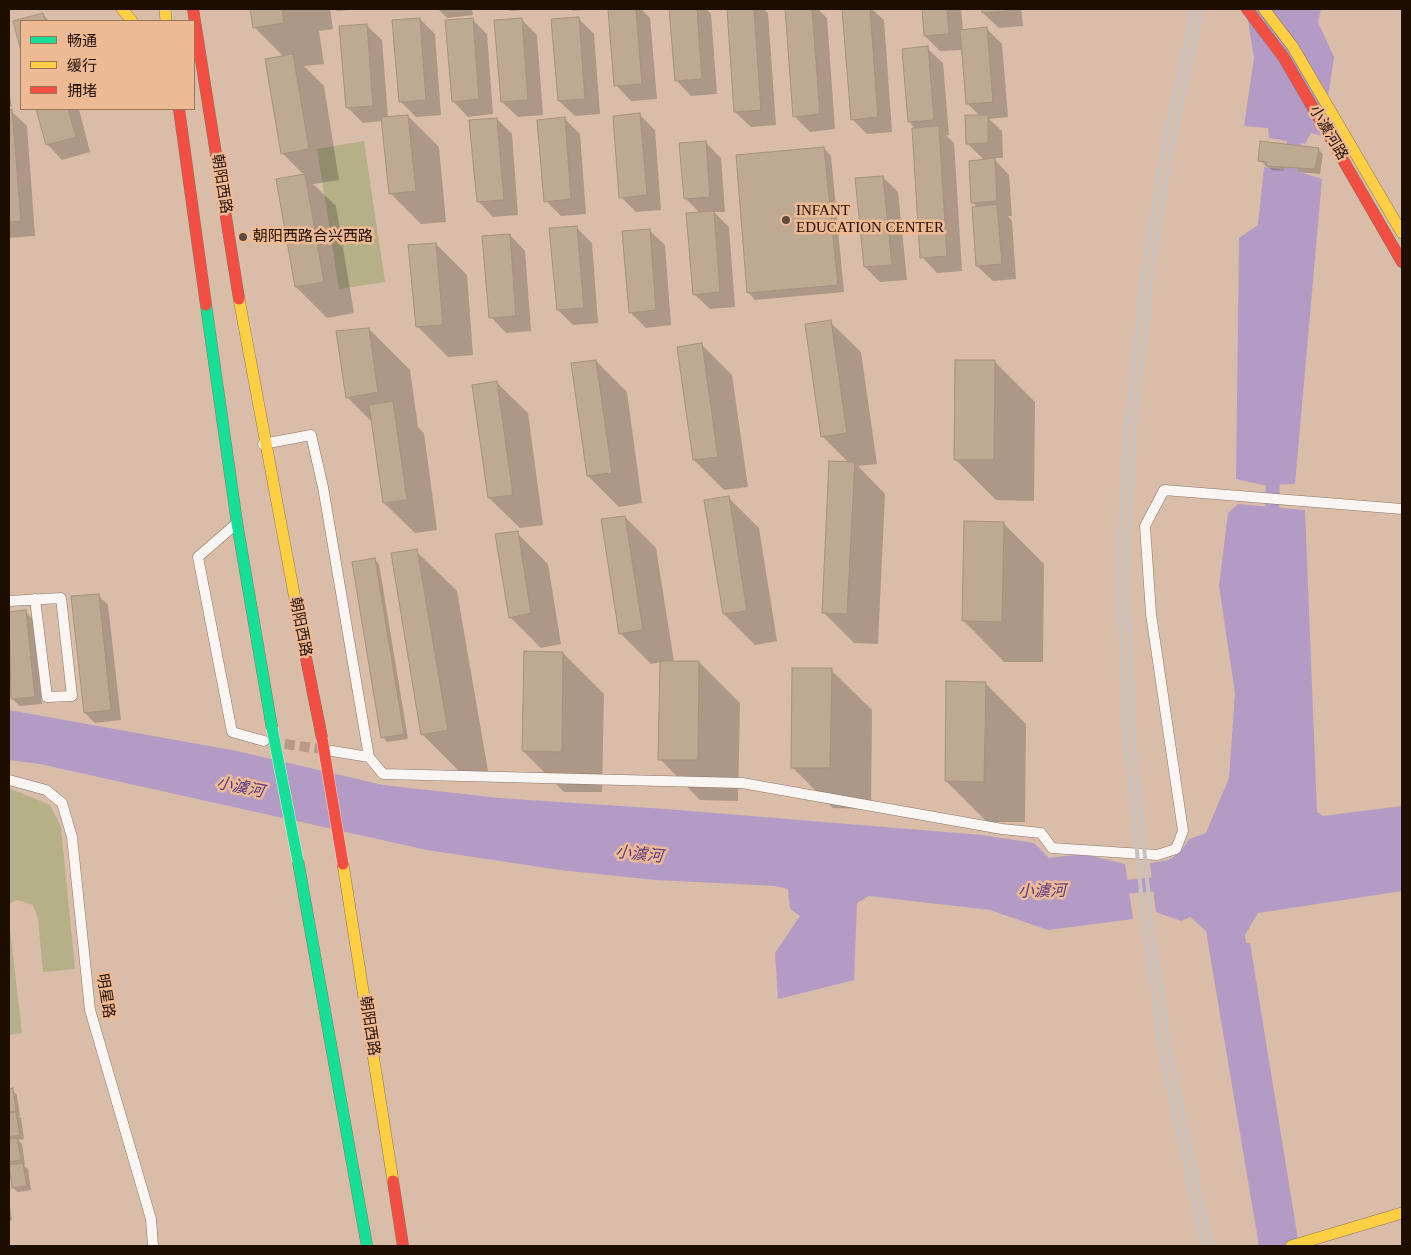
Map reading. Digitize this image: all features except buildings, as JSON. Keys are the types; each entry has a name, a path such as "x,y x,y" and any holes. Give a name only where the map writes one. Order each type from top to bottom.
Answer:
{"main road":[{"path":"122,9 131,20"},
{"name":"小澞河路","path":"1247,9 1284,58 1402,262"},
{"name":"小澞河路","path":"1264,9 1293,47 1402,233"},
{"name":"朝阳西路","path":"195,21 263,444 322,738 403,1246"},
{"name":"朝阳西路","path":"179,110 236,523 367,1246"},
{"path":"1290,1246 1402,1212"}],"street":[{"path":"263,444 311,435 323,487 369,757 383,774 742,783 1002,828 1041,833 1052,848 1157,855 1176,849 1183,831 1151,614 1145,526 1164,490 1402,509"},
{"path":"236,523 198,557 232,732 264,741"},
{"path":"9,601 62,598 72,696 47,697 35,600"},
{"path":"332,751 369,757"},
{"name":"明星路","path":"9,780 46,790 62,802 72,837 90,1010 151,1219 153,1246"}],"shaded area":[{"path":"364,141 385,282 339,289 317,149"},
{"path":"9,788 50,805 61,827 75,969 43,972 38,919 33,905 17,900 9,904"},
{"path":"9,920 22,1033 9,1035"}],"water":[{"path":"1249,9 1321,9 1318,22 1334,57 1322,136 1311,133 1305,144 1269,138 1268,128 1244,126 1254,58 1247,14"},
{"path":"1264,167 1303,173 1322,179 1295,484 1263,485 1236,479 1239,238 1258,225"},
{"path":"1238,504 1305,510 1317,812 1323,816 1402,806 1402,891 1258,913 1245,935 1246,943 1250,943 1299,1246 1259,1246 1206,931 1190,917 1181,921 1156,912 1150,863 1169,860 1181,851 1189,839 1206,833 1229,778 1235,693 1219,586 1228,513"},
{"path":"9,710 237,751 383,785 499,798 666,809 982,835 1034,843 1049,858 1083,854 1125,864 1133,919 1048,930 990,910 869,896 857,903 854,980 778,999 775,953 800,916 790,909 788,889 776,886 656,880 560,870 427,850 40,764 9,760"}],"waterway":[{"path":"1289,189 1296,123"},
{"path":"1272,526 1273,467"},
{"name":"小澞河","path":"1111,888 1170,883"}],"tunnel":[{"path":"270,742 328,750"}],"railway":[{"path":"1194,9 1164,144 1145,262 1127,425 1120,535 1119,587 1125,729 1145,933 1163,1061 1203,1246"},
{"path":"1202,9 1172,145 1153,263 1135,425 1128,535 1127,587 1133,729 1152,932 1171,1059 1211,1246"}],"traffic: fast":[{"path":"206,305 237,523 272,728"},
{"path":"272,728 298,861"},
{"path":"298,861 367,1246"}],"traffic: slow":[{"path":"122,9 131,20"},
{"path":"165,9 166,20"},
{"path":"1264,9 1293,47 1402,233"},
{"path":"239,299 306,658"},
{"path":"343,864 393,1181"},
{"path":"1291,1246 1402,1213"}],"traffic: jam":[{"path":"193,9 195,20"},
{"path":"1247,9 1284,58 1402,262"},
{"path":"195,22 239,299"},
{"path":"179,110 206,305"},
{"path":"306,658 322,738"},
{"path":"322,738 343,864"},
{"path":"393,1181 403,1246"}],"place":[{"name":"INFANT EDUCATION CENTER","path":"786,220"},
{"name":"朝阳西路合兴西路","path":"243,237"}]}
